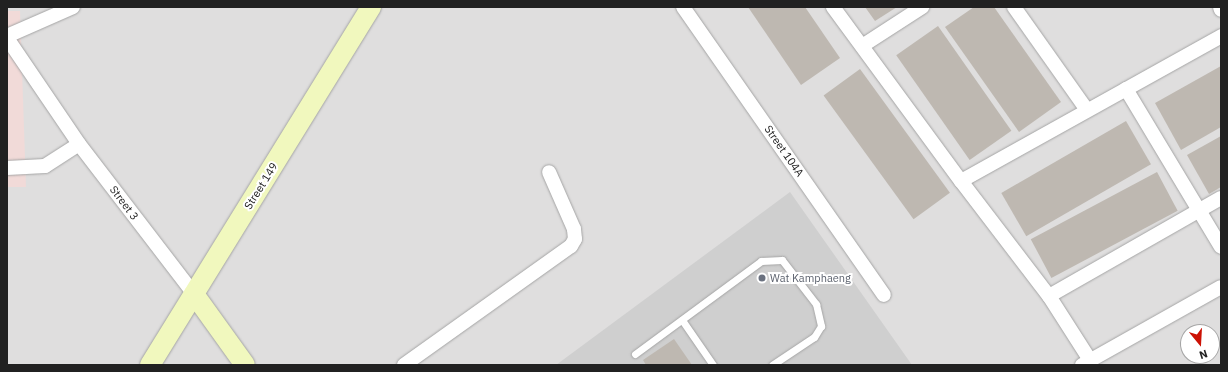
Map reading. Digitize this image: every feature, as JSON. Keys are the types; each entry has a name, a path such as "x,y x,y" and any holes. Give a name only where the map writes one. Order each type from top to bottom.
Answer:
{"street":[{"path":"7,37 73,7"},
{"name":"Street 149","path":"150,365 372,7"},
{"name":"Street 104A","path":"683,7 884,295"},
{"path":"833,7 961,181 1049,296 1086,363 1221,287"},
{"path":"862,46 922,7"},
{"path":"1014,7 1087,110"},
{"path":"961,181 1221,36"},
{"name":"Street 3","path":"7,37 79,144 194,294 245,365"},
{"path":"1126,89 1221,247"},
{"path":"7,168 45,166 79,144"},
{"path":"404,365 572,246 575,239 574,229 549,172"},
{"path":"1049,296 1221,198"}],"lane":[{"path":"635,354 761,261 782,260 816,304 822,326 814,338 772,365"},
{"path":"682,320 713,365"}],"shaded area":[{"path":"7,7 1221,7 1221,365 7,365"},
{"path":"7,11 20,11 26,187 7,187"},
{"name":"Wat Kamphaeng","path":"790,192 912,365 556,365"}],"building":[{"path":"748,7 805,7 840,58 801,85"},
{"path":"865,7 897,7 875,21"},
{"path":"974,7 994,7 1061,102 1019,132 945,27"},
{"path":"938,26 1011,131 970,160 896,55"},
{"path":"1221,66 1221,127 1181,150 1155,103"},
{"path":"860,69 950,193 914,219 824,95"},
{"path":"1126,121 1151,164 1026,236 1001,193"},
{"path":"1221,136 1221,187 1209,194 1187,155"},
{"path":"1157,172 1178,211 1051,278 1031,239"},
{"path":"674,339 692,365 646,365 643,360"}],"place":[{"name":"Wat Kamphaeng","path":"762,278"}]}
